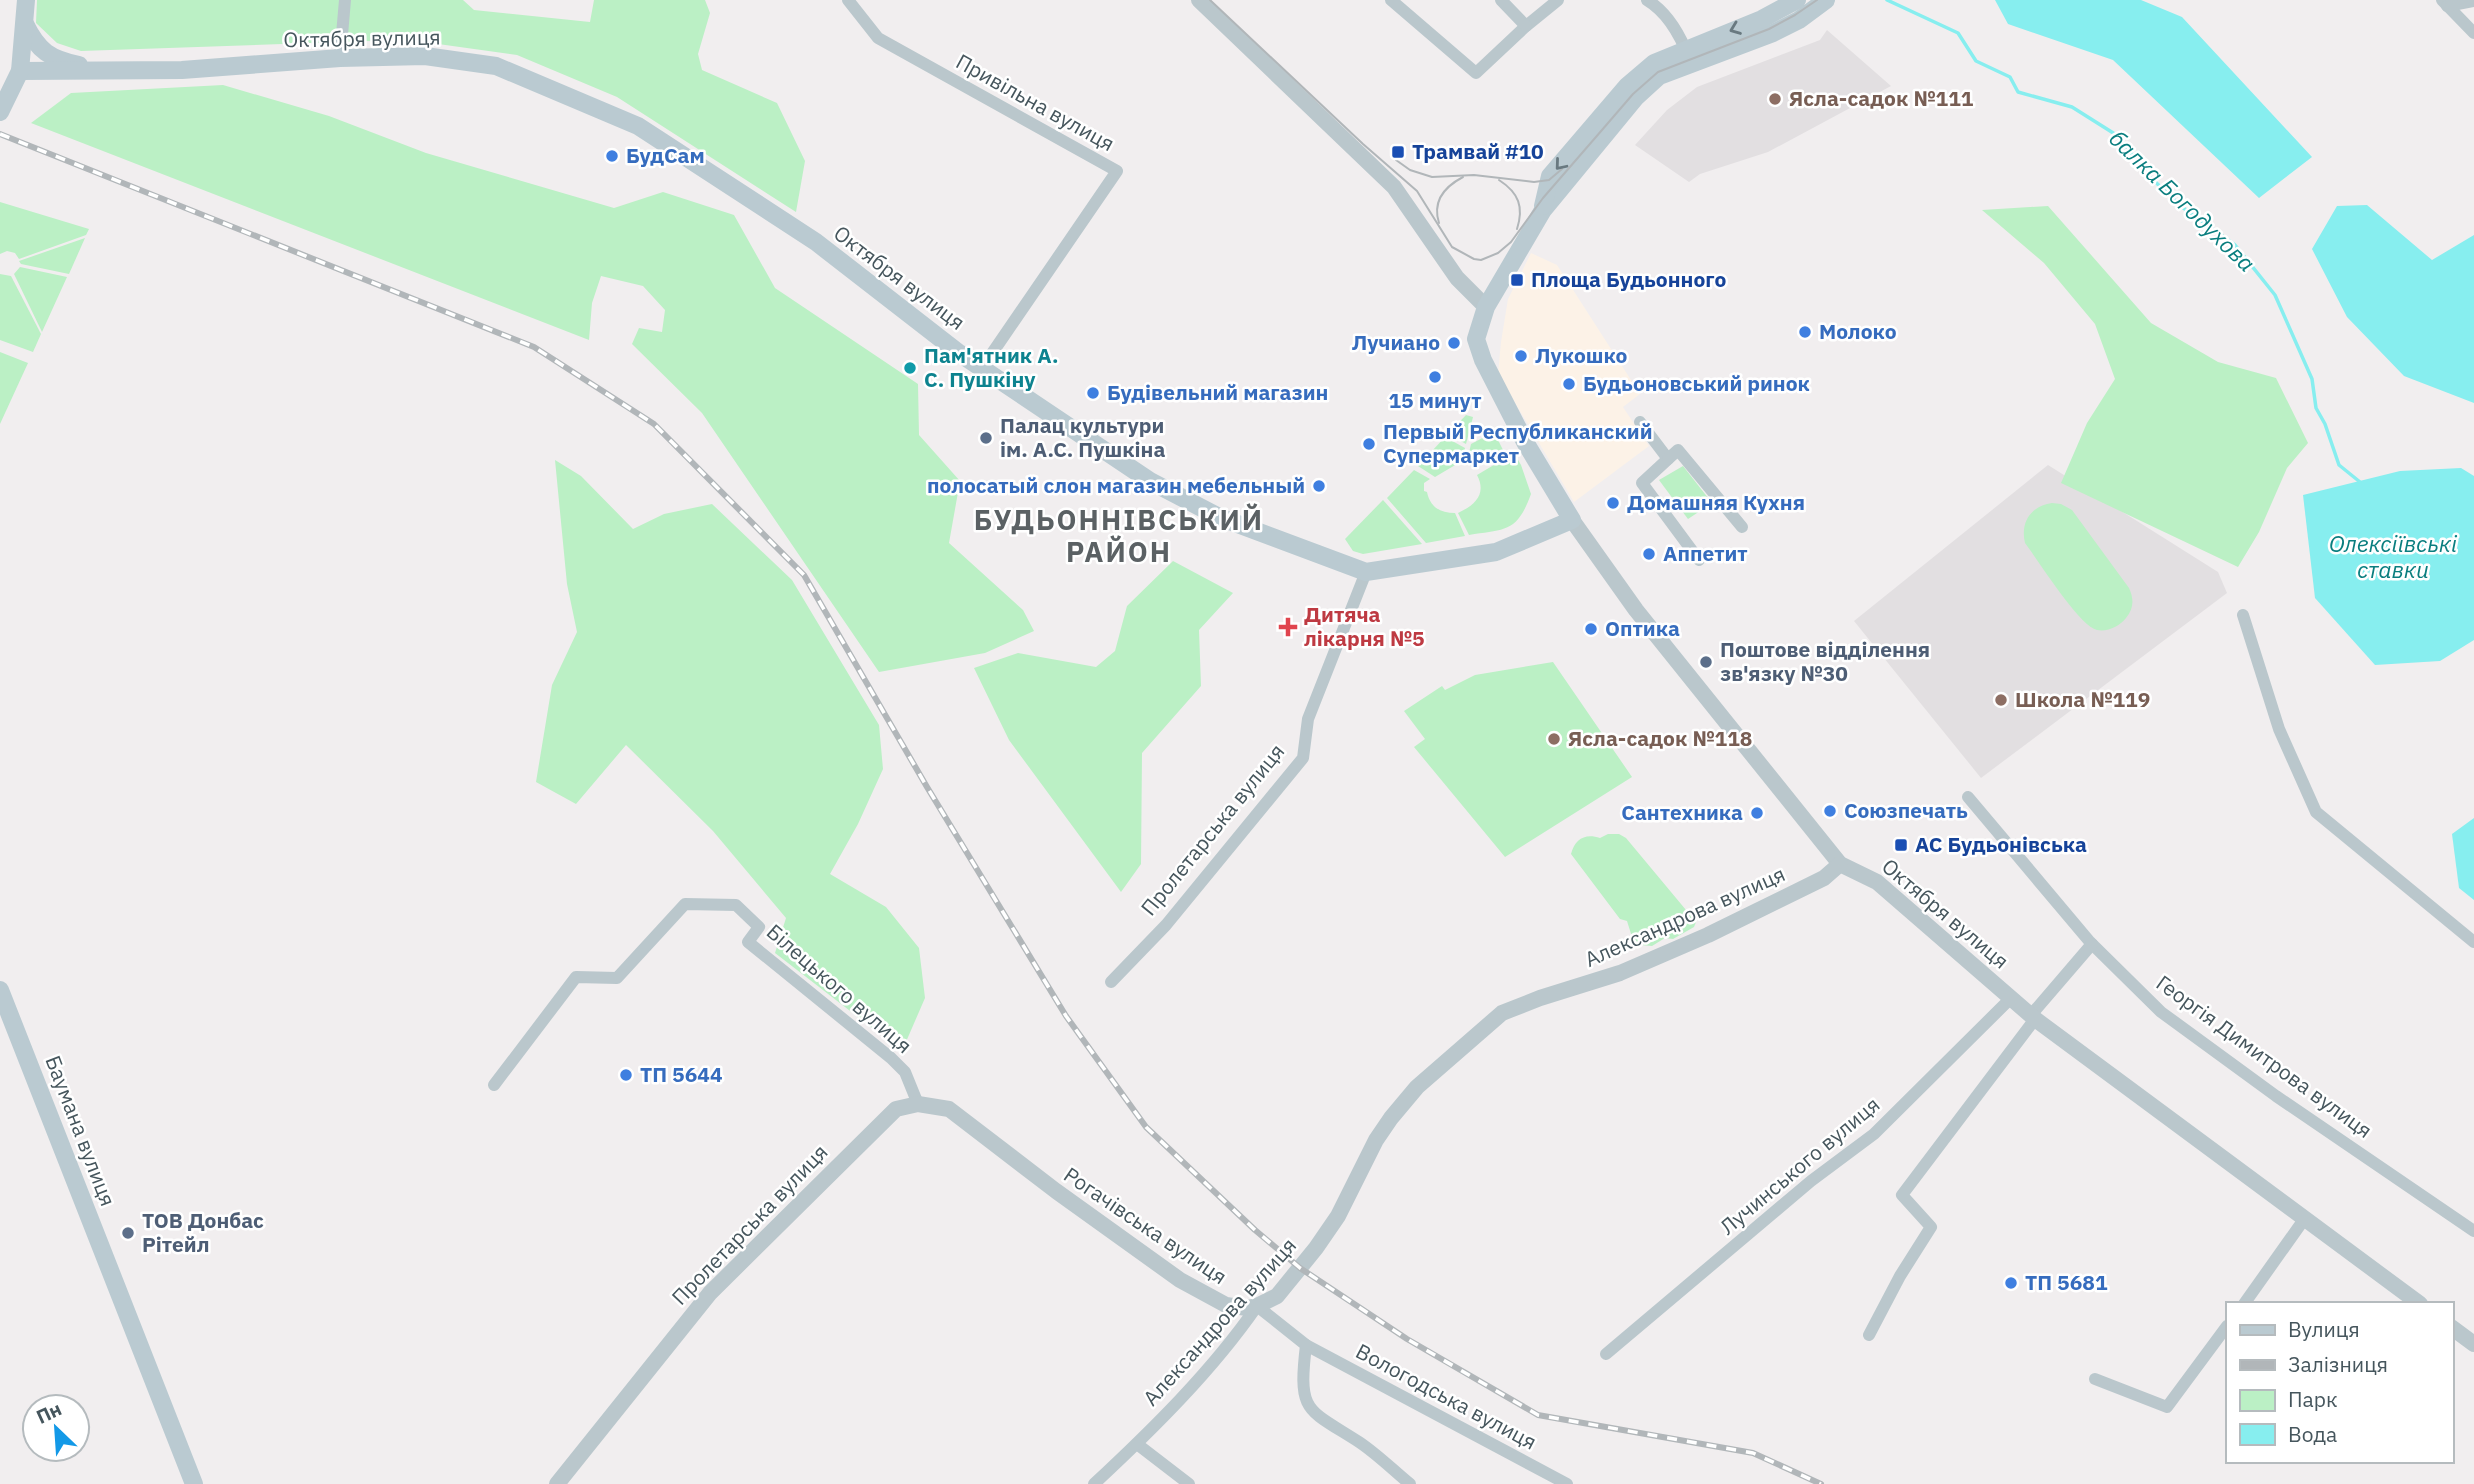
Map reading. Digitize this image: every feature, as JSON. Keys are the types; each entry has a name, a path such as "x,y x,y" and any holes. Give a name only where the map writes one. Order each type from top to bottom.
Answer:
{"main road":[{"path":"0,112 20,71 26,0"},
{"path":"1572,520 1525,443 1483,360 1476,339 1486,307 1543,210 1636,97 1688,56 1797,0"},
{"path":"1688,56 1773,33 1799,20 1826,0"},
{"path":"25,24 34,42 49,55 103,71"},
{"name":"Октября вулиця","path":"20,71 182,70 340,58 425,56 496,66 638,127 816,242 959,353 1150,481 1200,509 1366,572 1496,552 1572,520"},
{"name":"Баумана вулиця","path":"0,990 194,1484"}],"street":[{"path":"340,58 345,0"},
{"name":"Привільна вулиця","path":"848,0 878,38 1117,171 982,368"},
{"path":"1199,0 1394,187 1457,278 1486,307"},
{"path":"1391,0 1476,74 1526,26 1558,0"},
{"path":"1501,0 1526,26"},
{"path":"1647,0 1654,4 1681,38 1688,56"},
{"path":"2444,3 2474,1"},
{"path":"2444,3 2474,33"},
{"path":"1640,422 1668,459"},
{"path":"1699,560 1642,483 1678,450 1742,527"},
{"name":"Октября вулиця","path":"1572,520 1636,610 1840,864 1877,882 2033,1017 2417,1302"},
{"name":"Пролетарська вулиця","path":"1111,982 1166,925 1303,758 1308,719 1366,572"},
{"path":"2242,615 2278,729 2315,812 2474,942"},
{"name":"Георгія Димитрова вулиця","path":"1968,797 2092,944 2161,1012 2276,1096 2474,1231"},
{"name":"Александрова вулиця","path":"1094,1484 1137,1444 1230,1345 1257,1306 1277,1296 1338,1216 1376,1140 1417,1087 1502,1013 1620,973 1696,940 1824,878 1840,864"},
{"name":"Білецького вулиця","path":"494,1085 576,976 617,978 685,904 736,905 759,927 748,942 891,1058 905,1072 918,1104"},
{"path":"1869,1335 1900,1276 1931,1227 1902,1195 2033,1017 2092,944"},
{"name":"Лучинського вулиця","path":"1606,1354 1811,1181 1874,1134 2010,999"},
{"name":"Пролетарська вулиця","path":"557,1484 710,1293 896,1109 918,1104"},
{"name":"Рогачівська вулиця","path":"918,1104 949,1109 1056,1191 1180,1280 1226,1305 1247,1308 1257,1306"},
{"path":"2245,1302 2305,1218"},
{"path":"1257,1306 1306,1345 1302,1380 1307,1403 1314,1413 1322,1421 1362,1444 1410,1484"},
{"path":"2095,1379 2167,1407 2226,1327"},
{"path":"2453,1328 2474,1344"},
{"name":"Вологодська вулиця","path":"1306,1345 1567,1484"},
{"path":"1137,1444 1189,1484"}],"shaded area":[{"name":"Ясла-садок №111","path":"1827,30 1891,86 1768,152 1700,174 1689,182 1635,145 1667,110 1697,87 1820,40"},
{"name":"Будьоновський ринок","path":"1531,253 1557,265 1640,394 1623,407 1649,446 1574,502 1498,374 1508,299"},
{"name":"Школа №119","path":"2048,465 2218,572 2227,593 1981,778 1854,621"}],"green space":[{"path":"37,0 463,0 474,10 590,22 594,0 705,0 710,13 698,54 702,70 777,103 805,161 796,212 617,97 517,55 431,43 367,41 81,51 57,43 36,23"},
{"path":"223,85 329,116 426,153 614,208 663,192 734,215 775,288 918,384 919,435 960,481 949,543 1023,610 1034,631 985,653 879,672 702,413 632,344 639,328 662,332 665,310 643,286 601,276 592,303 589,340 31,123 71,93"},
{"path":"0,202 89,229 86,235 19,259 15,253 7,251 0,254"},
{"path":"2048,206 2151,323 2218,362 2276,378 2308,443 2287,468 2259,532 2238,567 2061,483 2087,423 2115,379 2095,324 2044,263 1982,210"},
{"path":"85,238 69,274 21,264 19,261"},
{"path":"20,267 67,277 42,332 14,274"},
{"path":"0,274 11,276 41,334 33,352 0,340"},
{"path":"0,352 28,363 0,424"},
{"path":"1466,415 1473,417 1466,444 1448,434"},
{"path":"1494,432 1503,450 1473,468 1467,462 1471,444"},
{"path":"1445,437 1465,448 1462,461 1435,477 1418,466"},
{"path":"1514,453 1531,494 1526,507 1515,523 1508,527 1469,535 1458,513 1478,498 1481,488 1477,475"},
{"path":"555,460 581,476 633,529 664,514 712,504 792,580 879,725 883,769 858,824 830,874 886,907 919,948 925,998 902,1051 775,953 786,918 713,831 626,745 576,804 536,782 552,685 577,632 567,584"},
{"path":"1683,466 1712,503 1688,519 1659,480"},
{"path":"1414,470 1430,479 1424,483 1424,491 1436,508 1455,513 1465,536 1426,543 1387,498"},
{"path":"1383,500 1422,544 1363,554 1353,551 1345,539"},
{"path":"2052,503 2072,510 2129,588 2131,611 2113,628 2097,630 2089,626 2059,591 2025,543 2024,528 2029,516 2038,508"},
{"path":"1173,561 1233,593 1199,630 1201,686 1142,753 1141,864 1121,892 1009,740 974,668 1018,653 1096,667 1115,651 1127,606"},
{"path":"1553,662 1632,777 1505,857 1414,747 1425,739 1404,711 1442,686 1445,690 1475,675"},
{"path":"1608,834 1619,834 1626,838 1696,922 1694,927 1673,939 1665,938 1652,946 1641,945 1632,937 1627,921 1620,919 1571,854 1581,838 1600,838"}],"water":[{"path":"1995,0 2141,0 2182,17 2312,157 2259,198 2113,60 2008,24"},
{"path":"2367,205 2432,260 2474,235 2474,403 2404,376 2347,317 2312,249 2337,206"},
{"name":"Олексіївські ставки","path":"2461,468 2474,476 2474,640 2440,661 2375,665 2315,598 2303,495 2400,471"},
{"path":"2474,818 2474,900 2459,888 2452,834"}],"waterway":[{"name":"балка Богодухова","path":"1887,0 1958,33 1976,61 2010,77 2018,92 2072,107 2118,136 2149,176 2182,207 2235,245 2275,295 2312,379 2316,408 2325,424 2339,465 2360,482"}],"tram line":[{"path":"1210,0 1417,191 1452,247 1481,260 1498,253 1511,242 1543,198 1633,94 1658,72 1769,29 1817,0"},
{"path":"1396,160 1410,170 1432,177 1474,175 1534,182 1549,180 1562,169"},
{"path":"1439,223 1437,208 1441,196 1450,185 1463,177"},
{"path":"1499,180 1511,190 1518,201 1520,214 1517,229"}],"railway":[{"path":"0,134 534,347 654,424 804,575 927,787 1066,1016 1146,1127 1255,1230 1300,1268 1407,1339 1538,1415 1753,1453 1821,1484"}],"place":[{"name":"Ясла-садок №111","path":"1775,99"},
{"name":"Трамвай #10","path":"1398,152"},
{"name":"БудСам","path":"612,156"},
{"name":"Площа Будьонного","path":"1517,280"},
{"name":"Молоко","path":"1805,332"},
{"name":"Лучиано","path":"1454,343"},
{"name":"Лукошко","path":"1521,356"},
{"name":"Пам'ятник А. С. Пушкіну","path":"910,368"},
{"name":"15 минут","path":"1435,377"},
{"name":"Будьоновський ринок","path":"1569,384"},
{"name":"Будівельний магазин","path":"1093,393"},
{"name":"Палац культури ім. А.С. Пушкіна","path":"986,438"},
{"name":"Первый Республиканский Супермаркет","path":"1369,444"},
{"name":"полосатый слон магазин мебельный","path":"1319,486"},
{"name":"Домашняя Кухня","path":"1613,503"},
{"name":"Аппетит","path":"1649,554"},
{"name":"Дитяча лікарня №5","path":"1288,627"},
{"name":"Оптика","path":"1591,629"},
{"name":"Поштове відділення зв'язку №30","path":"1706,662"},
{"name":"Школа №119","path":"2001,700"},
{"name":"Ясла-садок №118","path":"1554,739"},
{"name":"Союзпечать","path":"1830,811"},
{"name":"Сантехника","path":"1757,813"},
{"name":"АС Будьонівська","path":"1901,845"},
{"name":"ТП 5644","path":"626,1075"},
{"name":"ТОВ Донбас Рітейл","path":"128,1233"},
{"name":"ТП 5681","path":"2011,1283"}],"district":[{"name":"БУДЬОННІВСЬКИЙ РАЙОН","path":"1119,536"}]}
